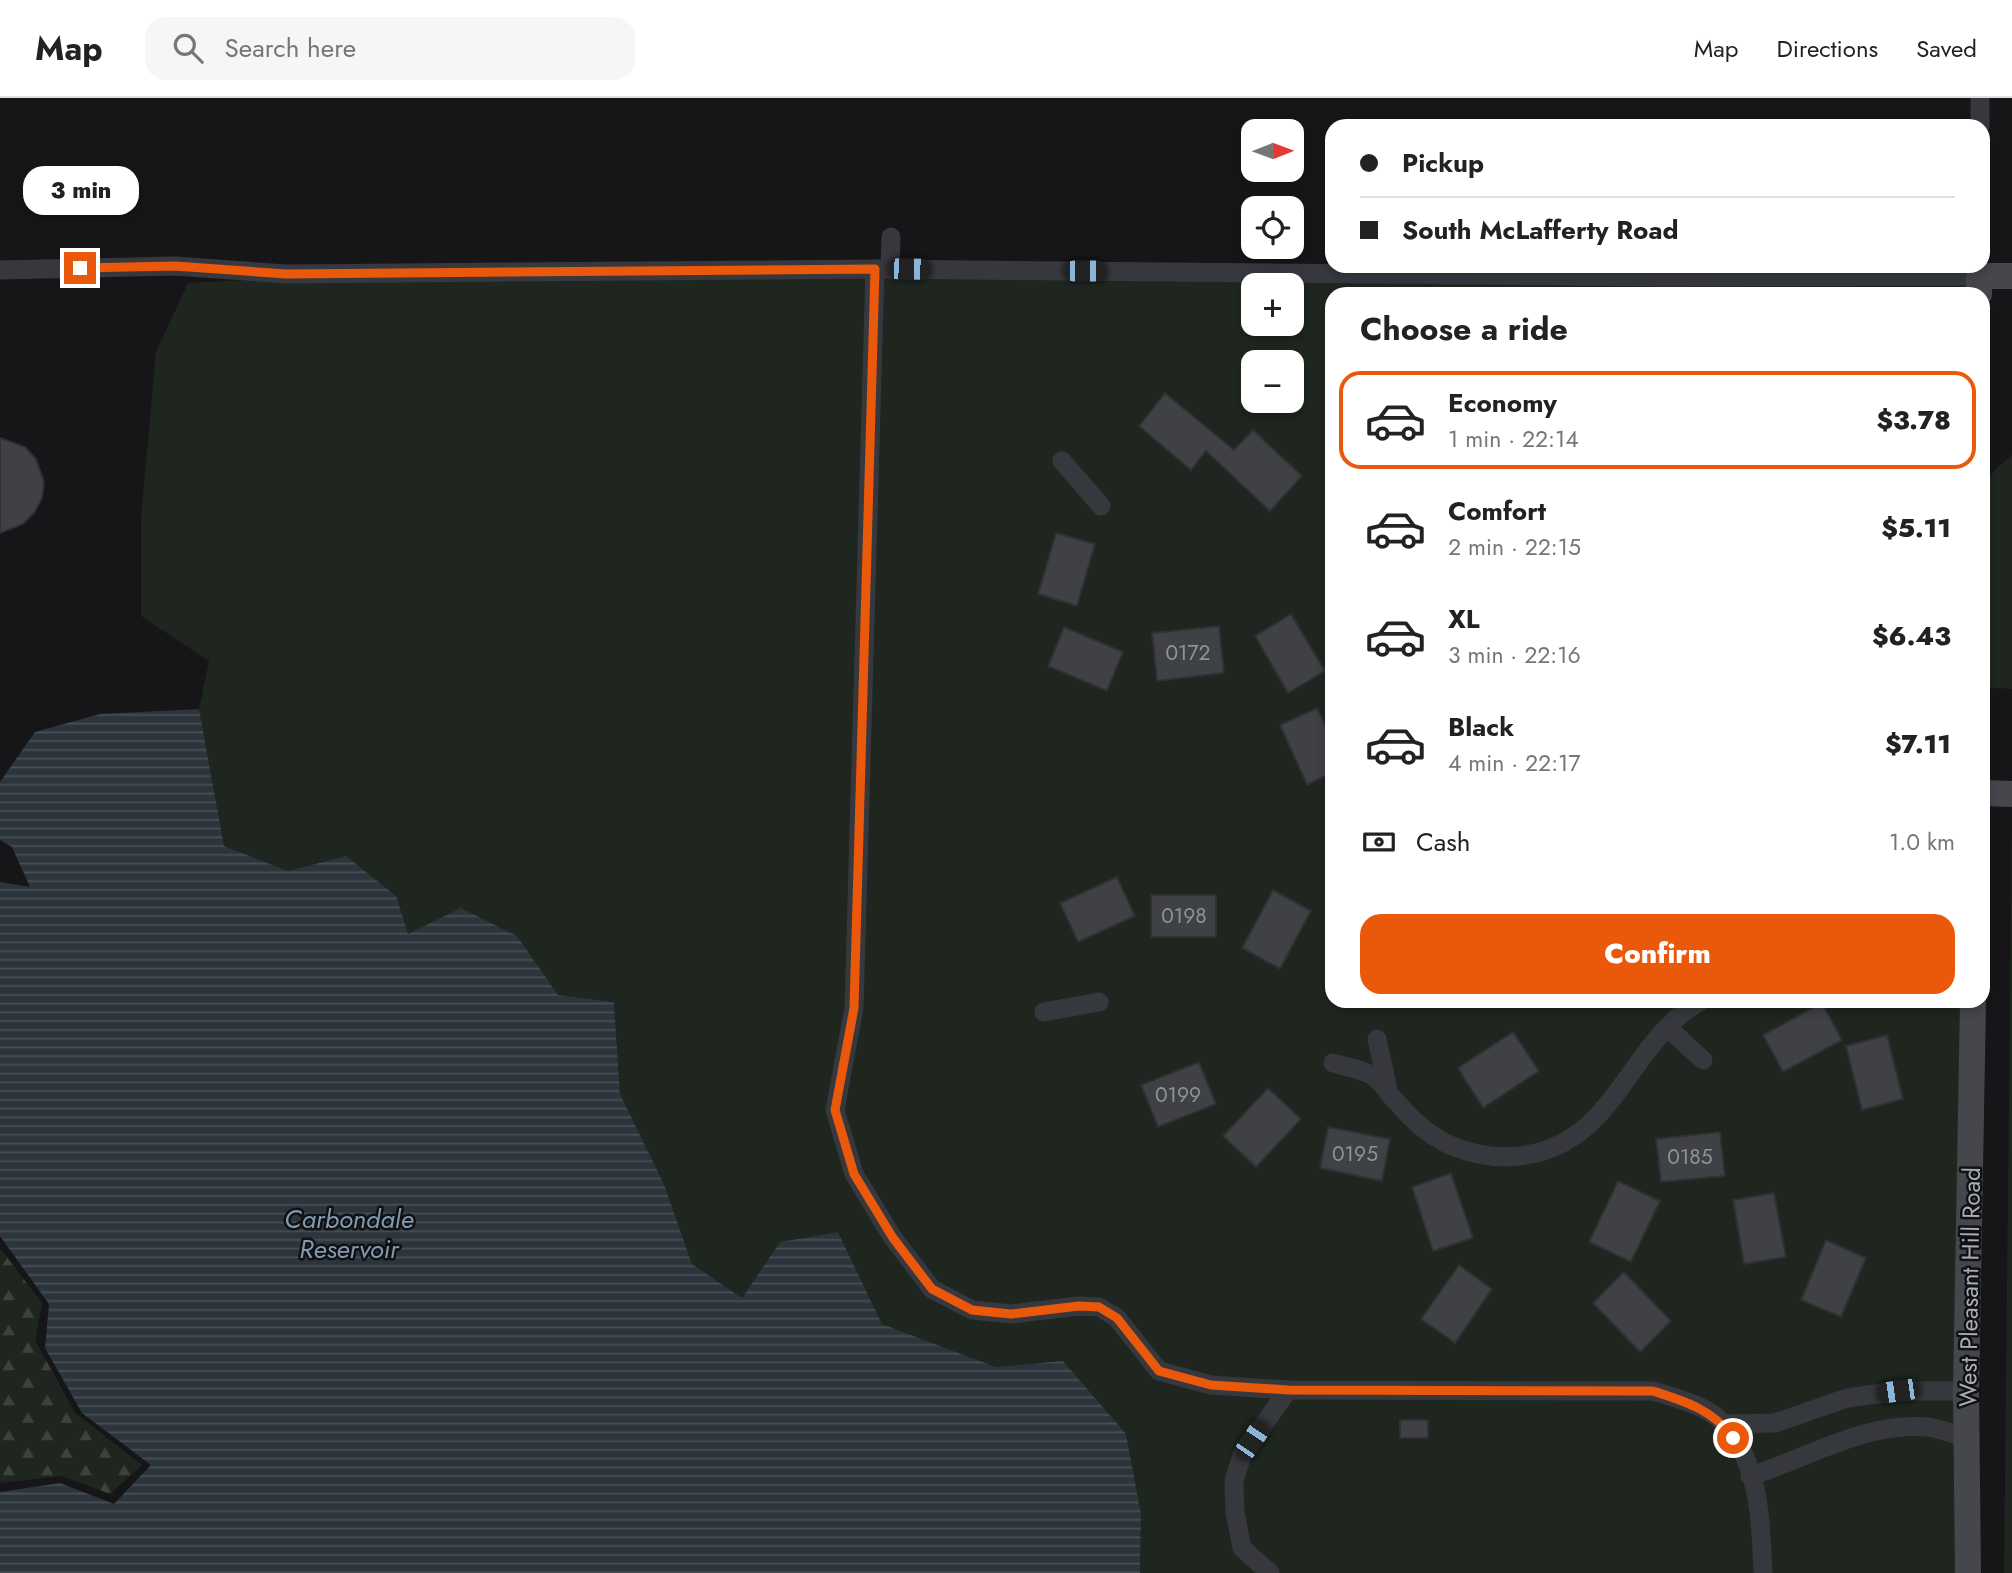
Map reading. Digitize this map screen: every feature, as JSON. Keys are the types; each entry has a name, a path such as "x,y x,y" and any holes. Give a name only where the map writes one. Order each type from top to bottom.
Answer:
{"street":[{"path":"1980,98 1980,119"},
{"path":"891,237 883,269 854,1008 835,1110 854,1174 893,1238 932,1289 972,1310 1011,1314 1079,1306 1099,1307 1117,1318 1159,1371 1211,1385 1288,1390 1653,1391 1694,1405 1724,1424 1741,1451 1760,1506 1763,1573"},
{"path":"0,270 175,266 286,274 883,269 1659,286 2012,276"},
{"path":"1062,461 1101,506"},
{"path":"1990,793 2012,794"},
{"path":"1044,1012 1099,1002"},
{"path":"1333,1063 1373,1076 1423,1130 1450,1145 1493,1156 1537,1152 1573,1139 1588,1127 1668,1028 1692,1008"},
{"name":"West Pleasant Hill Road","path":"1968,1573 1966,1391 1973,1008"},
{"path":"1668,1028 1703,1060"},
{"path":"1377,1039 1389,1094"},
{"path":"1270,1573 1242,1548 1235,1512 1234,1481 1242,1455 1288,1390"},
{"path":"1724,1424 1775,1423 1847,1398 1898,1391 1966,1391"},
{"path":"1750,1476 1785,1465 1850,1438 1886,1429 1927,1427 1968,1438"}],"green space":[{"path":"376,273 1241,275 1241,336 1304,336 1304,275 1979,276 1979,287 1325,287 1325,1008 1973,1008 1967,1573 1140,1573 1141,1515 1063,1361 996,1367 882,1324 838,1232 780,1242 742,1298 692,1264 664,1184 620,1094 614,1002 558,995 517,936 408,934 346,856 288,871 224,846 199,709 209,661 141,616 141,518 156,352 188,283"},
{"path":"2012,455 2012,689 1990,687 1990,474"},
{"path":"2012,809 2012,1573 2004,1573"},
{"path":"0,1248 42,1303 35,1340 75,1413 142,1465 110,1494 62,1476 0,1483"}],"water":[{"name":"Carbondale Reservoir","path":"199,709 224,846 288,871 346,856 396,896 408,934 461,908 517,936 558,995 614,1002 620,1094 664,1184 692,1264 742,1298 780,1242 838,1232 882,1324 996,1367 1063,1361 1126,1434 1141,1515 1140,1573 0,1573 0,1492 60,1483 114,1504 151,1465 82,1413 45,1348 49,1304 0,1236 0,882 30,887 12,847 0,840 0,782 35,732 100,714"}],"building":[{"path":"1165,393 1234,450 1253,430 1302,476 1270,511 1206,451 1191,470 1139,426"},
{"path":"0,438 25,447 36,459 44,482 42,498 34,513 23,524 0,533"},
{"path":"1056,533 1095,544 1077,606 1038,594"},
{"path":"1291,614 1325,671 1288,693 1255,636"},
{"path":"1219,626 1224,673 1157,681 1152,633"},
{"path":"1064,627 1123,652 1107,691 1048,666"},
{"path":"1317,708 1325,725 1325,776 1307,785 1280,725"},
{"path":"1117,877 1135,916 1078,942 1060,903"},
{"path":"1273,890 1311,911 1280,969 1242,948"},
{"path":"1151,895 1216,895 1216,937 1151,937"},
{"path":"1813,1008 1825,1008 1842,1040 1783,1072 1763,1035"},
{"path":"1513,1032 1539,1071 1483,1108 1458,1068"},
{"path":"1887,1035 1903,1099 1862,1110 1846,1046"},
{"path":"1199,1062 1216,1104 1158,1127 1141,1085"},
{"path":"1268,1088 1301,1119 1256,1167 1223,1136"},
{"path":"1328,1127 1390,1139 1382,1181 1320,1168"},
{"path":"1720,1132 1725,1176 1661,1182 1656,1139"},
{"path":"1451,1173 1473,1238 1433,1251 1412,1187"},
{"path":"1618,1181 1660,1201 1631,1262 1589,1242"},
{"path":"1774,1193 1786,1257 1744,1264 1733,1200"},
{"path":"1826,1240 1866,1258 1841,1317 1801,1300"},
{"path":"1459,1265 1492,1289 1455,1343 1421,1319"},
{"path":"1624,1272 1671,1321 1640,1352 1593,1303"},
{"path":"1400,1420 1428,1420 1428,1438 1400,1438"}],"route":[{"path":"80,268 175,266 286,274 572,269 875,269 854,1008 835,1110 854,1174 893,1238 932,1289 972,1310 1011,1314 1079,1306 1099,1307 1117,1318 1159,1371 1211,1385 1288,1390 1653,1391 1694,1405 1722,1421 1733,1438"}]}
